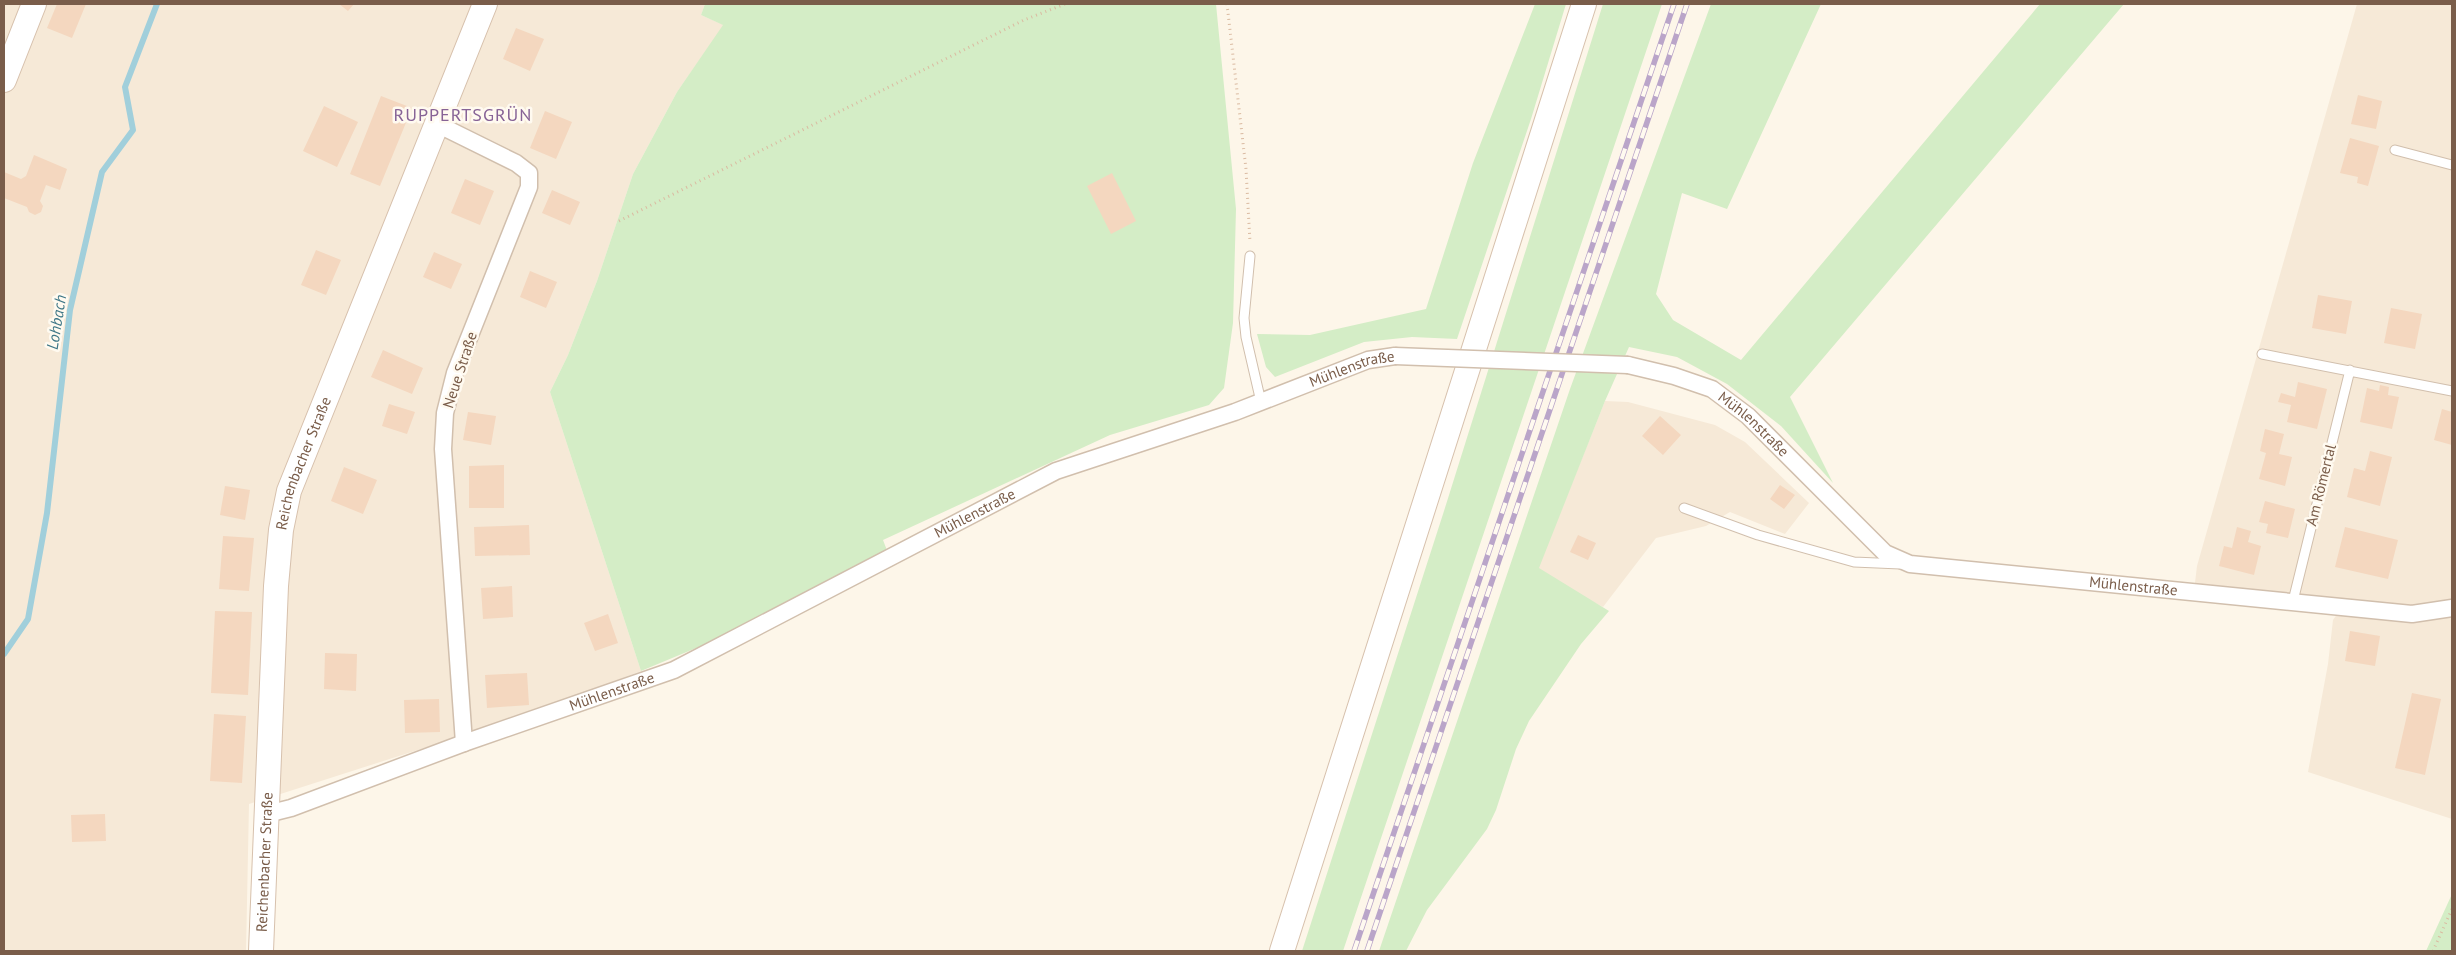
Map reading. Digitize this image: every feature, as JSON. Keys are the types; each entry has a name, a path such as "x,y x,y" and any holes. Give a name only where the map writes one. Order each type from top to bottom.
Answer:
{"street":[{"path":"4,80 34,4"},
{"name":"Reichenbacher Straße","path":"261,951 276,586 281,530 288,491 485,4"},
{"path":"1282,951 1584,4"},
{"name":"Neue Straße","path":"436,123 516,163 529,173 529,187 455,373 445,413 443,449 464,743"},
{"name":"Mühlenstraße","path":"266,814 291,808 464,743 674,670 1056,471 1260,402 1368,360 1395,356 1628,365 1674,376 1712,389 1748,416 1885,553 1910,564 2412,614 2452,608"}],"lane":[{"path":"2395,150 2452,165"},
{"path":"1250,256 1244,318 1246,338 1260,402"},
{"path":"2262,354 2452,391"},
{"name":"Am Römertal","path":"2293,601 2350,370"},
{"path":"1684,508 1758,535 1854,562 1910,564"}],"path":[{"path":"619,221 1024,20 1065,4"},
{"path":"1227,4 1246,169 1250,256"},
{"path":"2432,951 2452,909"}],"shaded area":[{"path":"4,4 705,4 701,15 724,25 677,92 633,174 597,281 568,355 550,392 641,671 527,715 249,804 246,951 4,951"},
{"path":"2357,4 2452,4 2452,819 2308,772 2328,664 2333,620 2342,607 2194,591 2197,566"},
{"path":"1605,401 1628,402 1715,425 1745,442 1809,503 1785,534 1730,512 1706,526 1656,538 1603,607 1589,600 1538,568"}],"green space":[{"path":"705,4 1216,4 1236,209 1233,323 1224,388 1209,405 1110,435 883,540 893,566 641,671 550,392 568,355 597,281 633,174 677,92 723,25 701,15"},
{"path":"1535,4 1566,4 1531,119 1457,339 1412,337 1364,342 1275,377 1266,367 1257,334 1310,335 1426,309 1473,163"},
{"path":"1603,4 1662,4 1343,951 1302,951 1444,511"},
{"path":"1711,4 1821,4 1727,209 1682,193 1656,294 1673,320 1741,360 2040,4 2124,4 1790,397 1833,483 1781,426 1727,384 1677,357 1629,347 1605,401 1539,568 1609,611 1581,644 1529,721 1516,749 1496,810 1487,829 1427,910 1406,951 1379,951 1570,389"},
{"path":"2452,894 2452,951 2426,951"}],"building":[{"path":"57,4 86,4 72,38 47,28"},
{"path":"339,4 354,4 348,11"},
{"path":"516,28 544,39 530,71 503,59"},
{"path":"2358,95 2382,101 2376,129 2351,124"},
{"path":"381,96 412,108 380,186 350,174"},
{"path":"324,106 358,122 337,167 303,151"},
{"path":"545,111 572,122 556,159 530,148"},
{"path":"2350,138 2379,146 2368,186 2357,183 2358,177 2340,173"},
{"path":"34,155 67,169 60,190 46,185 40,201 43,206 41,212 35,215 29,212 27,207 4,198 4,172 21,179 26,176"},
{"path":"1112,173 1136,221 1111,234 1087,186"},
{"path":"465,179 494,191 480,225 451,213"},
{"path":"552,190 580,202 570,225 542,213"},
{"path":"316,250 341,260 326,295 301,285"},
{"path":"434,252 462,264 451,289 423,277"},
{"path":"530,271 557,282 546,308 520,297"},
{"path":"2318,295 2352,301 2346,334 2312,328"},
{"path":"2391,308 2422,314 2415,349 2384,343"},
{"path":"383,350 423,368 412,394 371,377"},
{"path":"2298,382 2327,389 2317,429 2287,422 2291,405 2278,402 2281,393 2295,397"},
{"path":"2380,385 2389,387 2388,395 2399,397 2392,429 2360,422 2367,388 2379,391"},
{"path":"389,404 415,412 407,434 382,426"},
{"path":"2442,409 2452,412 2452,445 2434,440"},
{"path":"468,412 496,416 491,445 463,440"},
{"path":"1660,416 1681,435 1663,455 1642,436"},
{"path":"2265,429 2284,434 2279,454 2292,457 2285,486 2259,479 2266,453 2260,451"},
{"path":"2370,451 2392,457 2380,506 2347,497 2354,468 2365,471"},
{"path":"504,465 504,508 469,508 469,466"},
{"path":"344,467 377,480 363,514 331,501"},
{"path":"1780,485 1795,495 1784,509 1770,499"},
{"path":"225,486 250,490 245,520 220,515"},
{"path":"2265,501 2295,509 2288,538 2266,533 2268,524 2259,522"},
{"path":"529,525 530,555 475,556 474,527"},
{"path":"2237,527 2251,531 2248,542 2261,546 2254,575 2219,566 2224,546 2232,548"},
{"path":"2345,527 2398,540 2388,579 2335,567"},
{"path":"1578,535 1596,543 1588,560 1570,552"},
{"path":"223,536 254,538 249,591 219,589"},
{"path":"512,586 513,617 483,619 481,588"},
{"path":"215,611 252,612 248,695 211,693"},
{"path":"608,614 618,643 595,651 584,623"},
{"path":"2350,631 2380,636 2375,666 2345,661"},
{"path":"325,653 357,654 356,691 324,689"},
{"path":"527,673 529,705 487,708 485,675"},
{"path":"2412,693 2441,699 2425,775 2395,768"},
{"path":"439,699 440,732 405,733 404,700"},
{"path":"214,714 246,716 242,783 210,781"},
{"path":"105,814 106,841 72,842 71,815"}],"waterway":[{"name":"Lohbach","path":"4,654 28,619 47,513 70,310 102,172 133,130 125,87 157,4"}],"railway":[{"path":"1354,951 1674,4"},
{"path":"1367,951 1687,4"}],"district":[{"name":"RUPPERTSGRÜN","path":"463,115"}]}
